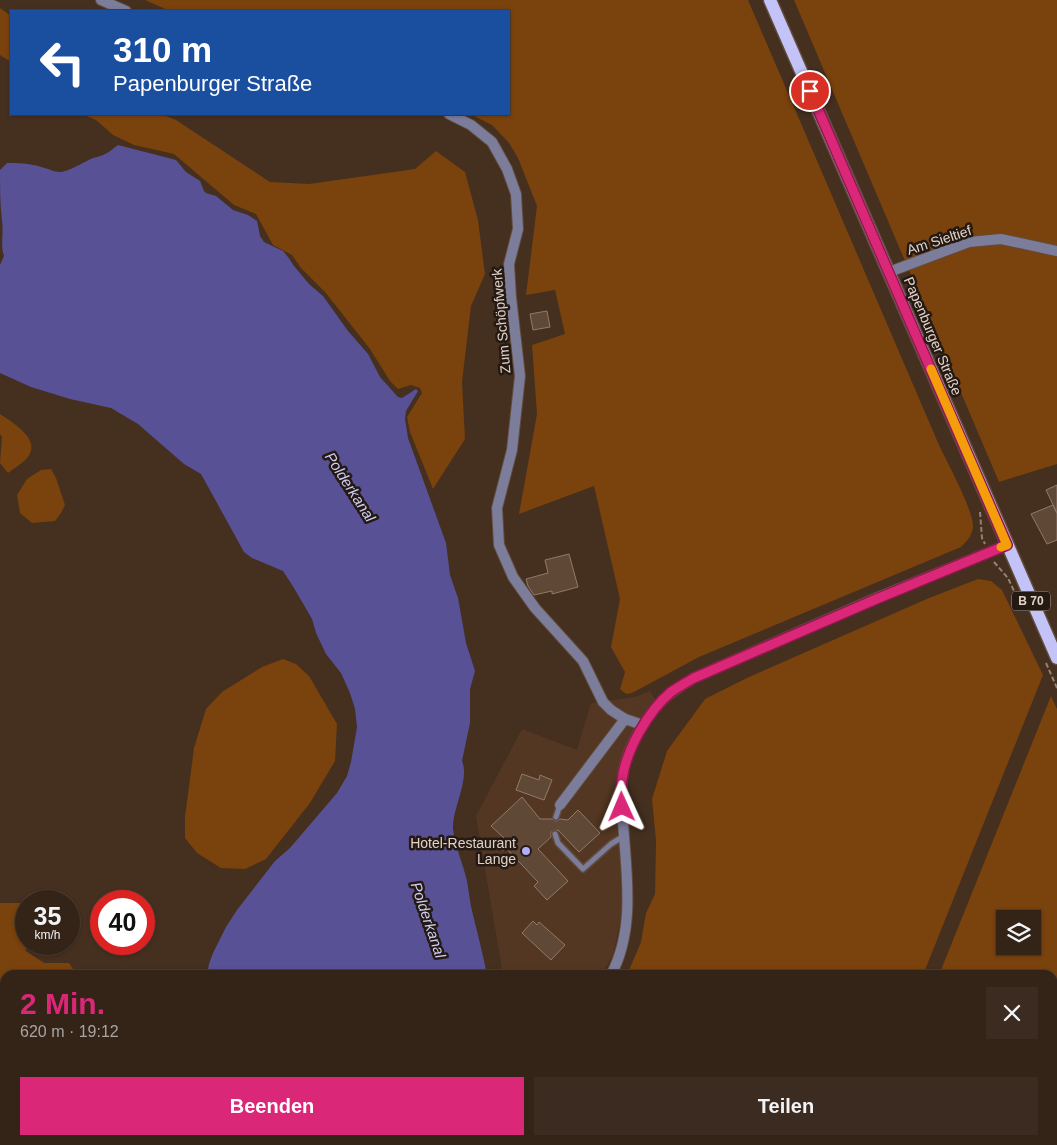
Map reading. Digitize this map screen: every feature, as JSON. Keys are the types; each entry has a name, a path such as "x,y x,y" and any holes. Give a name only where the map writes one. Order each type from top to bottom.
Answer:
{"main road":[{"name":"Papenburger Straße","path":"770,0 1057,658"}],"street":[{"path":"101,0 124,10"},
{"name":"Zum Schöpfwerk","path":"451,115 471,125 492,142 507,169 516,194 518,229 509,264 520,376 512,450 497,508 499,545 513,577 535,608 583,661 603,702 624,719 643,725"},
{"name":"Am Sieltief","path":"889,272 969,242 1001,239 1057,251"},
{"path":"613,970 622,949 626,930 628,898 621,792 623,775 632,748 643,725 671,692 694,678 1007,545"},
{"path":"560,805 624,719"}],"lane":[{"path":"556,817 560,805"},
{"path":"555,834 558,842 583,869 611,844 624,836"}],"path":[{"path":"989,552 995,564 1005,573"}],"shaded area":[{"path":"145,0 748,0 939,445 965,499 973,527 969,538 961,547 699,657 632,693 626,694 620,689 625,672 611,647 620,599 594,486 519,514 537,414 532,345 565,334 555,290 526,295 537,206 518,158 509,143 492,125 472,115 510,115 510,10 168,10"},
{"path":"794,0 1057,0 1057,464 999,482"},
{"path":"0,8 10,15 10,61 0,55"},
{"path":"84,115 164,115 176,120 270,182 309,184 415,169 436,151 465,172 478,220 485,274 471,306 462,382 465,439 433,489 410,432 407,417 422,393 420,388 411,385 398,389 390,381 370,349 325,292 301,268 292,255 273,245 256,214 234,205 174,154 134,145 113,135 96,120"},
{"path":"0,414 24,433 31,445 31,451 27,458 8,473 0,463 2,437 0,434"},
{"path":"51,469 65,505 55,521 32,523 20,513 17,495 27,479 41,470"},
{"path":"978,579 991,581 1002,590 1043,675 925,970 629,970 641,942 646,913 655,894 656,841 652,799 667,751 705,699 749,677 929,598"},
{"path":"283,659 296,664 309,676 337,724 335,761 310,803 266,859 245,869 221,868 197,853 185,838 185,817 194,748 206,709 222,692 262,667"},
{"path":"650,691 657,702 633,733 618,777 617,829 625,898 613,955 604,970 502,970 476,816 522,729 577,750 591,703 635,697"},
{"path":"1051,696 1057,709 1057,970 941,970"},
{"path":"0,903 15,903 15,955 32,955 44,963 69,963 74,970 0,970"}],"water":[{"name":"Polderkanal","path":"118,145 176,160 186,172 200,181 206,193 216,196 233,210 248,215 257,221 260,236 264,242 283,251 309,284 323,296 348,331 368,354 380,377 398,397 402,398 416,389 418,391 406,411 405,419 408,438 446,543 450,575 458,598 466,643 475,671 470,689 470,723 462,761 464,777 453,821 453,829 467,881 486,970 208,970 213,953 237,910 275,861 290,848 337,793 347,776 357,727 355,709 341,673 326,654 312,619 283,571 252,558 244,552 201,474 184,464 138,424 111,408 70,399 31,387 0,373 0,265 4,256 2,247 0,170 7,163 17,163 62,172 108,152"}],"building":[{"path":"547,311 550,327 533,330 530,314"},
{"path":"1057,485 1057,513 1046,490"},
{"path":"1053,505 1057,514 1057,540 1047,544 1031,514"},
{"path":"569,554 578,587 552,594 552,591 534,595 526,579 548,573 545,560"},
{"path":"522,774 539,780 540,775 552,780 544,800 516,790"},
{"name":"Hotel-Restaurant Lange","path":"522,797 540,819 568,820 578,810 600,833 579,852 558,830 551,832 551,837 538,849 568,881 547,900 534,886 538,882 506,848 503,851 497,845 504,838 491,826"},
{"path":"533,921 537,925 539,922 565,945 551,960 522,933"}],"slow traffic":[{"path":"931,369 1007,545 1001,547"}],"place":[{"name":"Hotel-Restaurant Lange","path":"526,851"}],"route":[{"path":"622,807 622,781 632,748 643,725 671,692 694,678 1007,545 810,91"}]}
